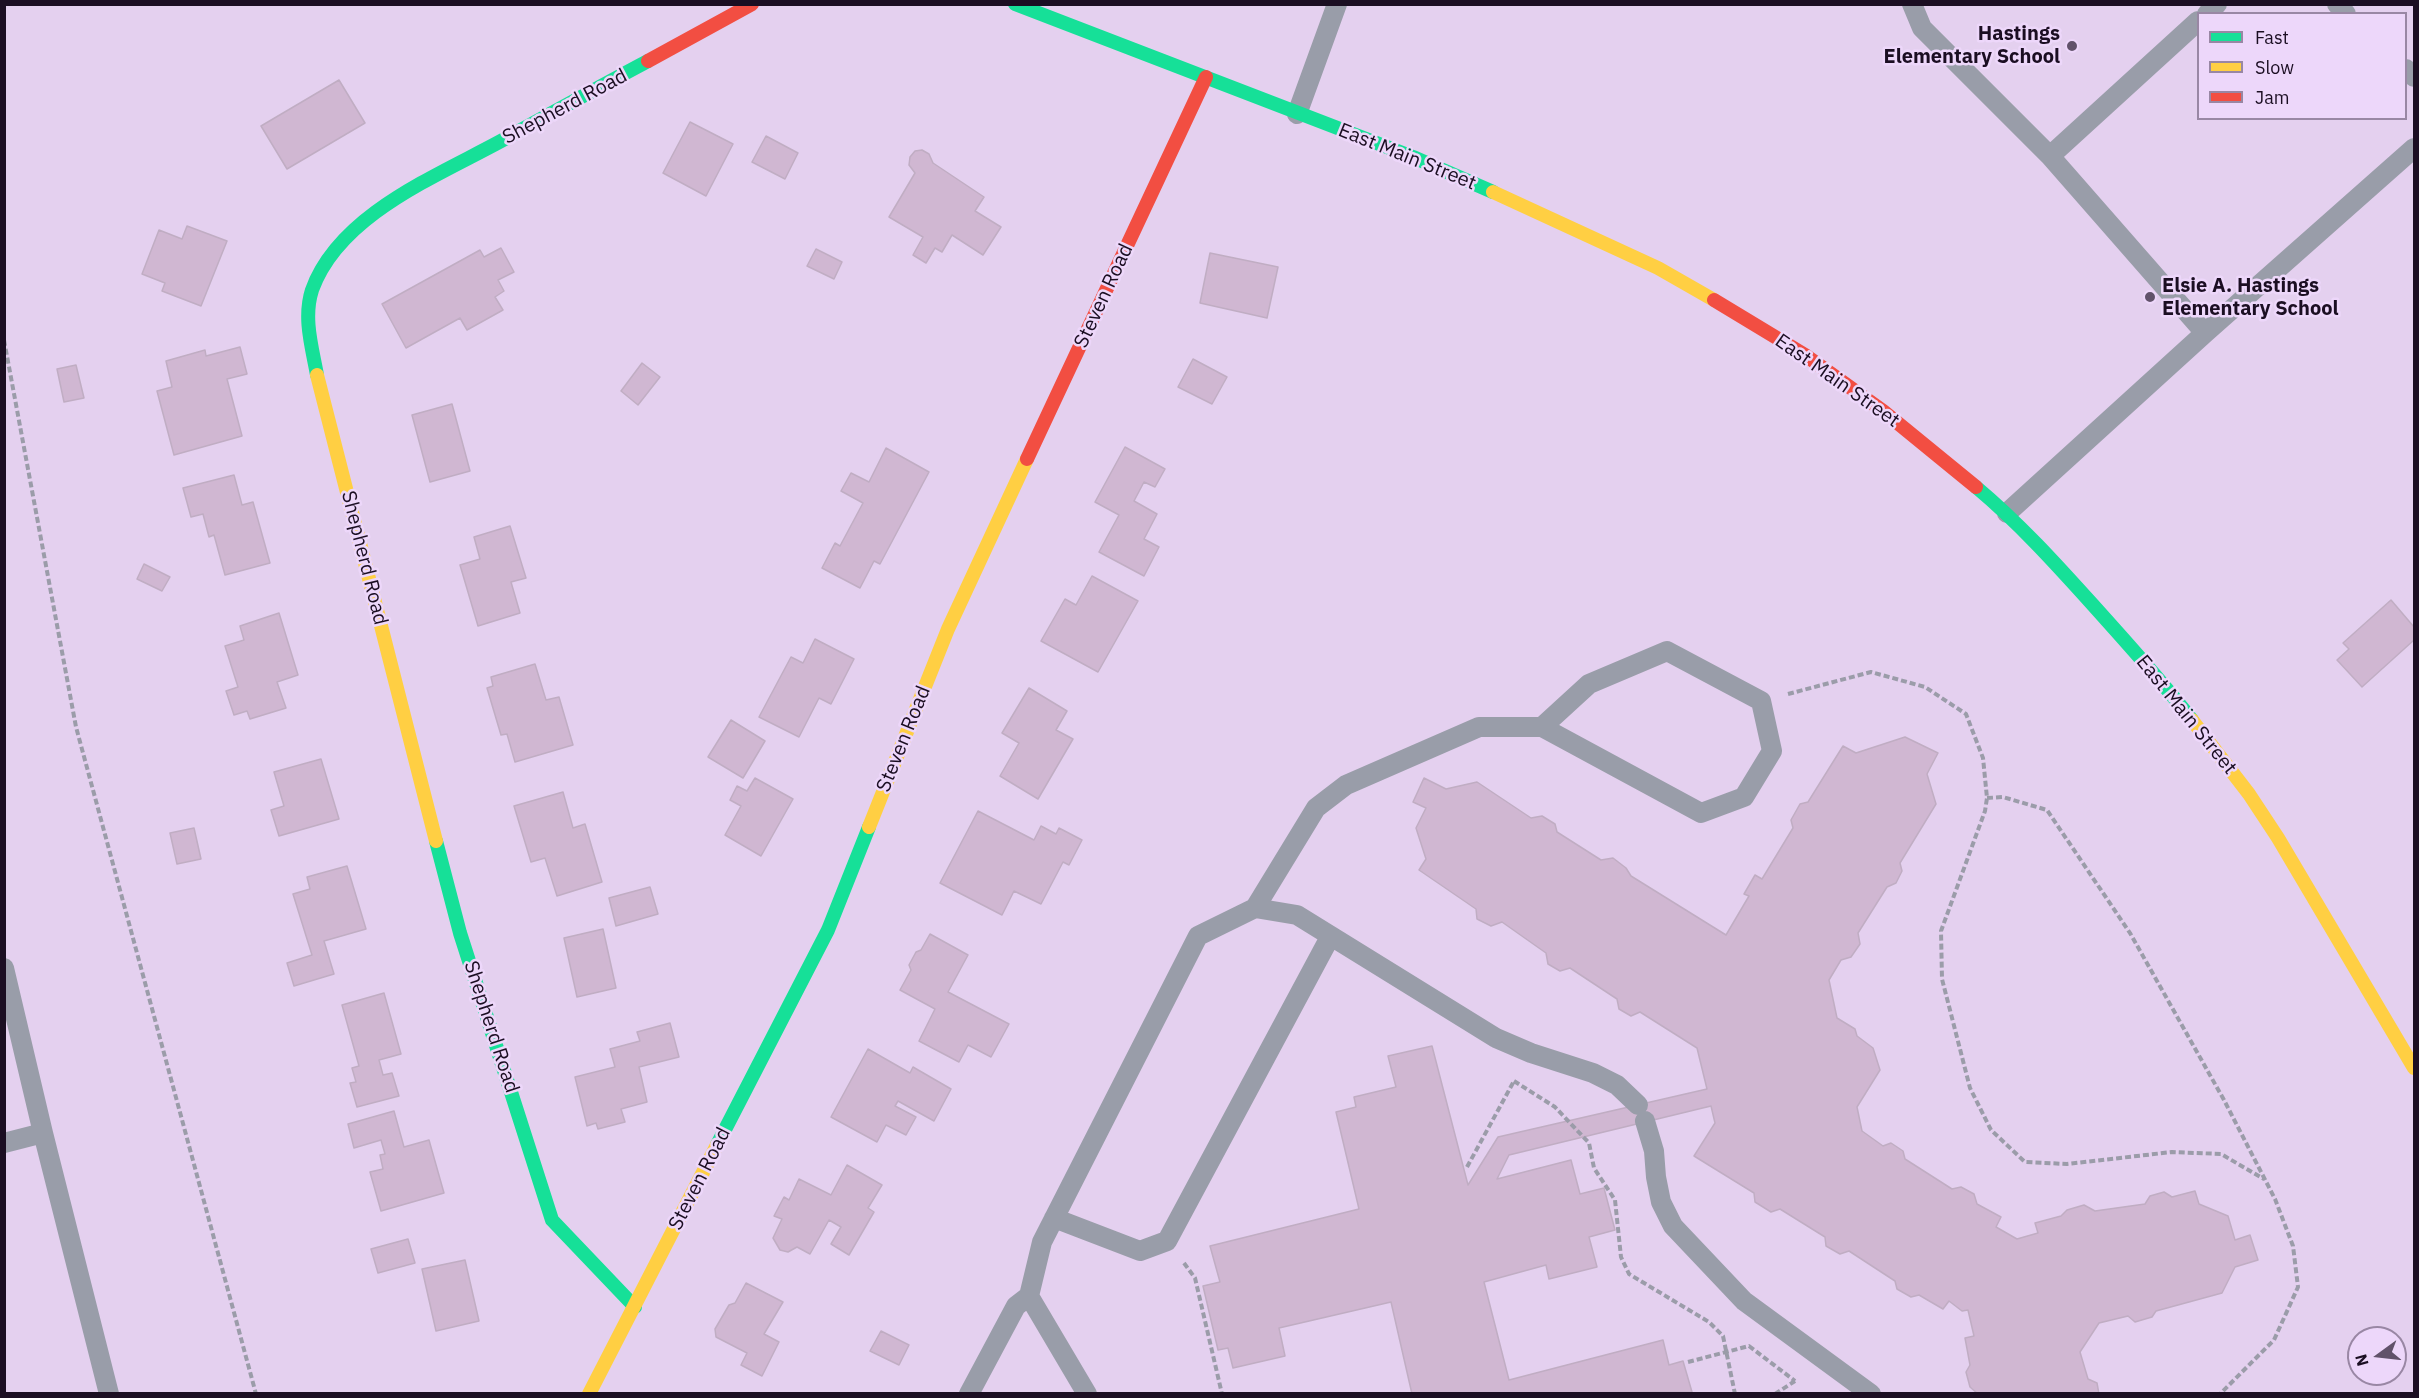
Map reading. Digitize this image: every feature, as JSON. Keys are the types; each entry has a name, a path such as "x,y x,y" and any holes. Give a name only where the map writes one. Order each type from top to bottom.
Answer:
{"street":[{"name":"Shepherd Road","path":"635,1306 552,1220 460,933 317,374 307,312 311,293 336,248 354,228 389,202 752,4"},
{"name":"East Main Street","path":"1015,4 1413,157 1560,221 1658,268 1805,356 1882,411 2007,513 2062,570 2163,683 2250,794 2415,1068"},
{"name":"Steven Road","path":"589,1394 828,930 948,629 1206,77"}],"lane":[{"path":"1297,114 1337,4"},
{"path":"1912,4 1922,28 2050,156 2205,333"},
{"path":"2050,156 2197,23"},
{"path":"2007,513 2205,333 2415,148"},
{"path":"969,1394 1016,1306 1029,1296 1042,1242 1198,936 1255,908 1316,808 1346,785 1479,727 1542,727 1701,813 1744,796 1772,751 1761,701 1667,651 1589,684 1542,727"},
{"path":"1255,908 1296,915 1496,1038 1531,1053 1593,1073 1617,1085 1642,1113 1654,1151 1661,1202 1673,1226 1744,1300 1871,1394"},
{"path":"1054,1218 1140,1251 1167,1241 1330,937"},
{"path":"4,968 109,1394"},
{"path":"4,1143 43,1133"},
{"path":"1029,1296 1087,1394"}],"path":[{"path":"4,340 76,727 256,1394"},
{"path":"1761,701 1871,672 1925,687 1966,714 1983,758 1987,798 1981,822 1941,931 1942,979 1970,1088 1991,1130 2025,1162 2067,1164 2172,1152 2221,1154 2264,1179"},
{"path":"1987,798 2002,797 2047,810 2130,933 2224,1100 2275,1199 2293,1246 2298,1287 2274,1340 2220,1394"},
{"path":"1504,1075 1555,1107 1589,1143 1594,1168 1615,1200 1621,1257 1629,1274 1709,1322 1723,1336 1735,1394"},
{"path":"1467,1167 1514,1081"},
{"path":"1167,1241 1195,1278 1222,1394"},
{"path":"1688,1362 1749,1346 1795,1381"},
{"path":"1775,1394 1801,1378"}],"building":[{"path":"339,80 365,123 287,169 261,126"},
{"path":"690,122 733,144 706,196 663,173"},
{"path":"766,136 798,153 785,179 752,162"},
{"path":"922,150 929,154 933,163 984,197 975,211 1001,227 983,255 952,235 942,252 935,248 926,263 913,255 923,237 889,217 915,173 909,165 910,157 915,151"},
{"path":"187,226 227,241 201,306 162,291 165,283 142,274 159,230 182,239"},
{"path":"501,248 514,272 498,280 504,291 495,297 503,310 467,330 460,318 406,348 382,304 480,250 484,257"},
{"path":"816,249 842,262 834,279 807,266"},
{"path":"1210,253 1278,267 1267,318 1200,303"},
{"path":"240,347 247,374 227,379 242,436 174,455 157,391 172,387 166,361 205,350 206,356"},
{"path":"1193,359 1227,377 1212,404 1178,387"},
{"path":"642,363 660,377 638,405 621,391"},
{"path":"76,365 84,398 64,402 57,369"},
{"path":"452,404 470,471 430,482 412,415"},
{"path":"1125,447 1165,469 1155,487 1144,482 1134,501 1157,514 1144,539 1159,547 1144,576 1099,552 1119,515 1095,502"},
{"path":"886,448 929,472 880,564 874,561 860,588 822,568 835,543 840,546 863,503 841,491 851,473 869,482"},
{"path":"234,475 242,505 253,502 270,563 225,575 214,535 209,537 203,514 191,517 183,488"},
{"path":"510,526 526,578 511,582 520,613 478,626 460,565 480,559 474,537"},
{"path":"144,564 170,577 162,591 137,579"},
{"path":"1092,576 1138,601 1098,672 1041,641 1065,599 1076,605"},
{"path":"2391,600 2414,627 2414,640 2362,687 2337,660 2349,649 2343,643"},
{"path":"279,613 298,675 277,682 286,708 250,719 247,711 234,715 226,691 238,687 225,646 244,640 240,626"},
{"path":"815,639 854,659 831,704 819,698 799,737 759,717 791,657 803,663"},
{"path":"535,664 546,700 559,697 573,745 515,762 507,734 501,735 487,688 493,686 491,677"},
{"path":"1029,688 1067,711 1056,730 1073,739 1038,799 1000,776 1019,743 1002,733"},
{"path":"731,720 765,741 743,778 708,757"},
{"path":"1905,737 1938,753 1927,774 1936,804 1900,863 1902,871 1896,883 1887,887 1858,933 1860,944 1851,957 1841,960 1829,980 1837,1018 1855,1029 1857,1036 1873,1048 1880,1070 1857,1107 1862,1131 1883,1146 1891,1143 1903,1151 1905,1159 1952,1189 1961,1187 1974,1194 1977,1204 2001,1217 1996,1227 2017,1239 2038,1233 2035,1223 2061,1216 2067,1210 2084,1205 2095,1211 2145,1204 2150,1196 2164,1192 2172,1197 2195,1191 2199,1204 2228,1216 2235,1240 2250,1235 2258,1260 2235,1267 2222,1293 2156,1311 2152,1317 2135,1322 2128,1316 2099,1323 2080,1352 2088,1379 2097,1383 2099,1394 1978,1394 1970,1387 1966,1372 1970,1365 1965,1338 1974,1336 1968,1310 1962,1311 1949,1301 1943,1309 1919,1295 1911,1297 1897,1289 1895,1281 1849,1251 1840,1254 1826,1246 1825,1237 1780,1209 1771,1212 1755,1202 1754,1193 1694,1156 1715,1123 1711,1106 1509,1155 1497,1179 1571,1160 1580,1194 1604,1188 1615,1230 1589,1237 1597,1267 1549,1279 1546,1265 1484,1282 1509,1380 1663,1340 1669,1365 1683,1361 1692,1392 1412,1394 1391,1302 1279,1328 1285,1356 1233,1368 1228,1348 1218,1350 1203,1286 1220,1282 1210,1246 1359,1209 1336,1112 1356,1107 1354,1097 1396,1087 1388,1056 1432,1046 1468,1185 1498,1137 1707,1089 1697,1048 1640,1012 1631,1016 1619,1009 1617,999 1570,968 1560,971 1548,964 1546,953 1502,922 1491,926 1477,919 1476,909 1419,870 1426,859 1416,828 1426,808 1413,802 1424,778 1446,789 1477,782 1531,818 1542,816 1555,824 1557,832 1601,860 1613,858 1626,868 1631,876 1726,935 1749,896 1744,894 1755,875 1762,879 1793,828 1791,820 1800,804 1808,802 1843,746 1856,753"},
{"path":"321,759 339,819 279,836 271,810 284,806 274,772"},
{"path":"755,778 793,799 761,856 725,835 741,806 730,800 737,786 747,791"},
{"path":"563,792 573,828 585,824 602,882 557,896 545,858 531,862 514,806"},
{"path":"978,811 1034,840 1041,826 1056,834 1059,828 1082,840 1069,865 1063,862 1041,904 1014,891 1002,915 940,883"},
{"path":"194,828 201,859 177,864 170,833"},
{"path":"347,866 366,929 324,941 334,974 294,986 287,963 312,955 293,894 310,889 307,877"},
{"path":"650,887 658,914 616,926 609,898"},
{"path":"603,929 616,988 577,997 564,938"},
{"path":"930,934 968,955 948,992 1009,1024 991,1057 968,1045 959,1062 919,1041 935,1009 900,990 911,970 909,965"},
{"path":"384,993 401,1054 379,1060 383,1075 392,1073 399,1096 357,1107 350,1083 356,1082 352,1068 359,1066 342,1005"},
{"path":"670,1023 679,1057 639,1067 647,1102 621,1109 625,1122 598,1129 596,1123 587,1126 575,1077 615,1067 610,1049 640,1041 637,1032"},
{"path":"868,1049 910,1073 913,1067 951,1089 934,1121 898,1101 895,1106 916,1117 906,1135 886,1125 877,1142 831,1117"},
{"path":"394,1111 404,1147 429,1140 444,1193 381,1211 370,1172 383,1169 380,1155 385,1154 381,1140 354,1148 348,1124"},
{"path":"847,1165 882,1185 868,1208 874,1212 849,1255 831,1244 841,1227 829,1220 810,1254 797,1247 788,1252 780,1250 773,1238 782,1219 774,1216 784,1197 789,1200 799,1179 831,1195"},
{"path":"408,1239 415,1263 378,1273 371,1249"},
{"path":"465,1260 479,1321 436,1331 422,1269"},
{"path":"746,1283 783,1302 764,1334 779,1342 762,1376 741,1365 747,1353 716,1337 715,1329 729,1305 735,1303"},
{"path":"881,1331 909,1345 899,1365 870,1351"}],"traffic: fast":[{"path":"1015,4 1413,157 1493,192"},
{"path":"317,375 308,322 312,290 325,264 344,240 366,219 419,184 648,61"},
{"path":"1976,487 2022,529 2065,574 2144,662 2192,720"},
{"path":"717,1145 828,930 869,827"},
{"path":"436,841 460,933 552,1220 635,1307"}],"traffic: slow":[{"path":"1493,192 1658,268 1714,300"},
{"path":"317,375 436,841"},
{"path":"869,827 948,629 1027,459"},
{"path":"2192,720 2249,794 2278,838 2414,1068"},
{"path":"589,1394 717,1145"}],"traffic: jam":[{"path":"648,61 752,4"},
{"path":"1027,459 1206,77"},
{"path":"1714,300 1805,355 1883,411 1976,487"}],"place":[{"name":"Hastings Elementary School","path":"2072,46"},
{"name":"Elsie A. Hastings Elementary School","path":"2150,297"}]}
